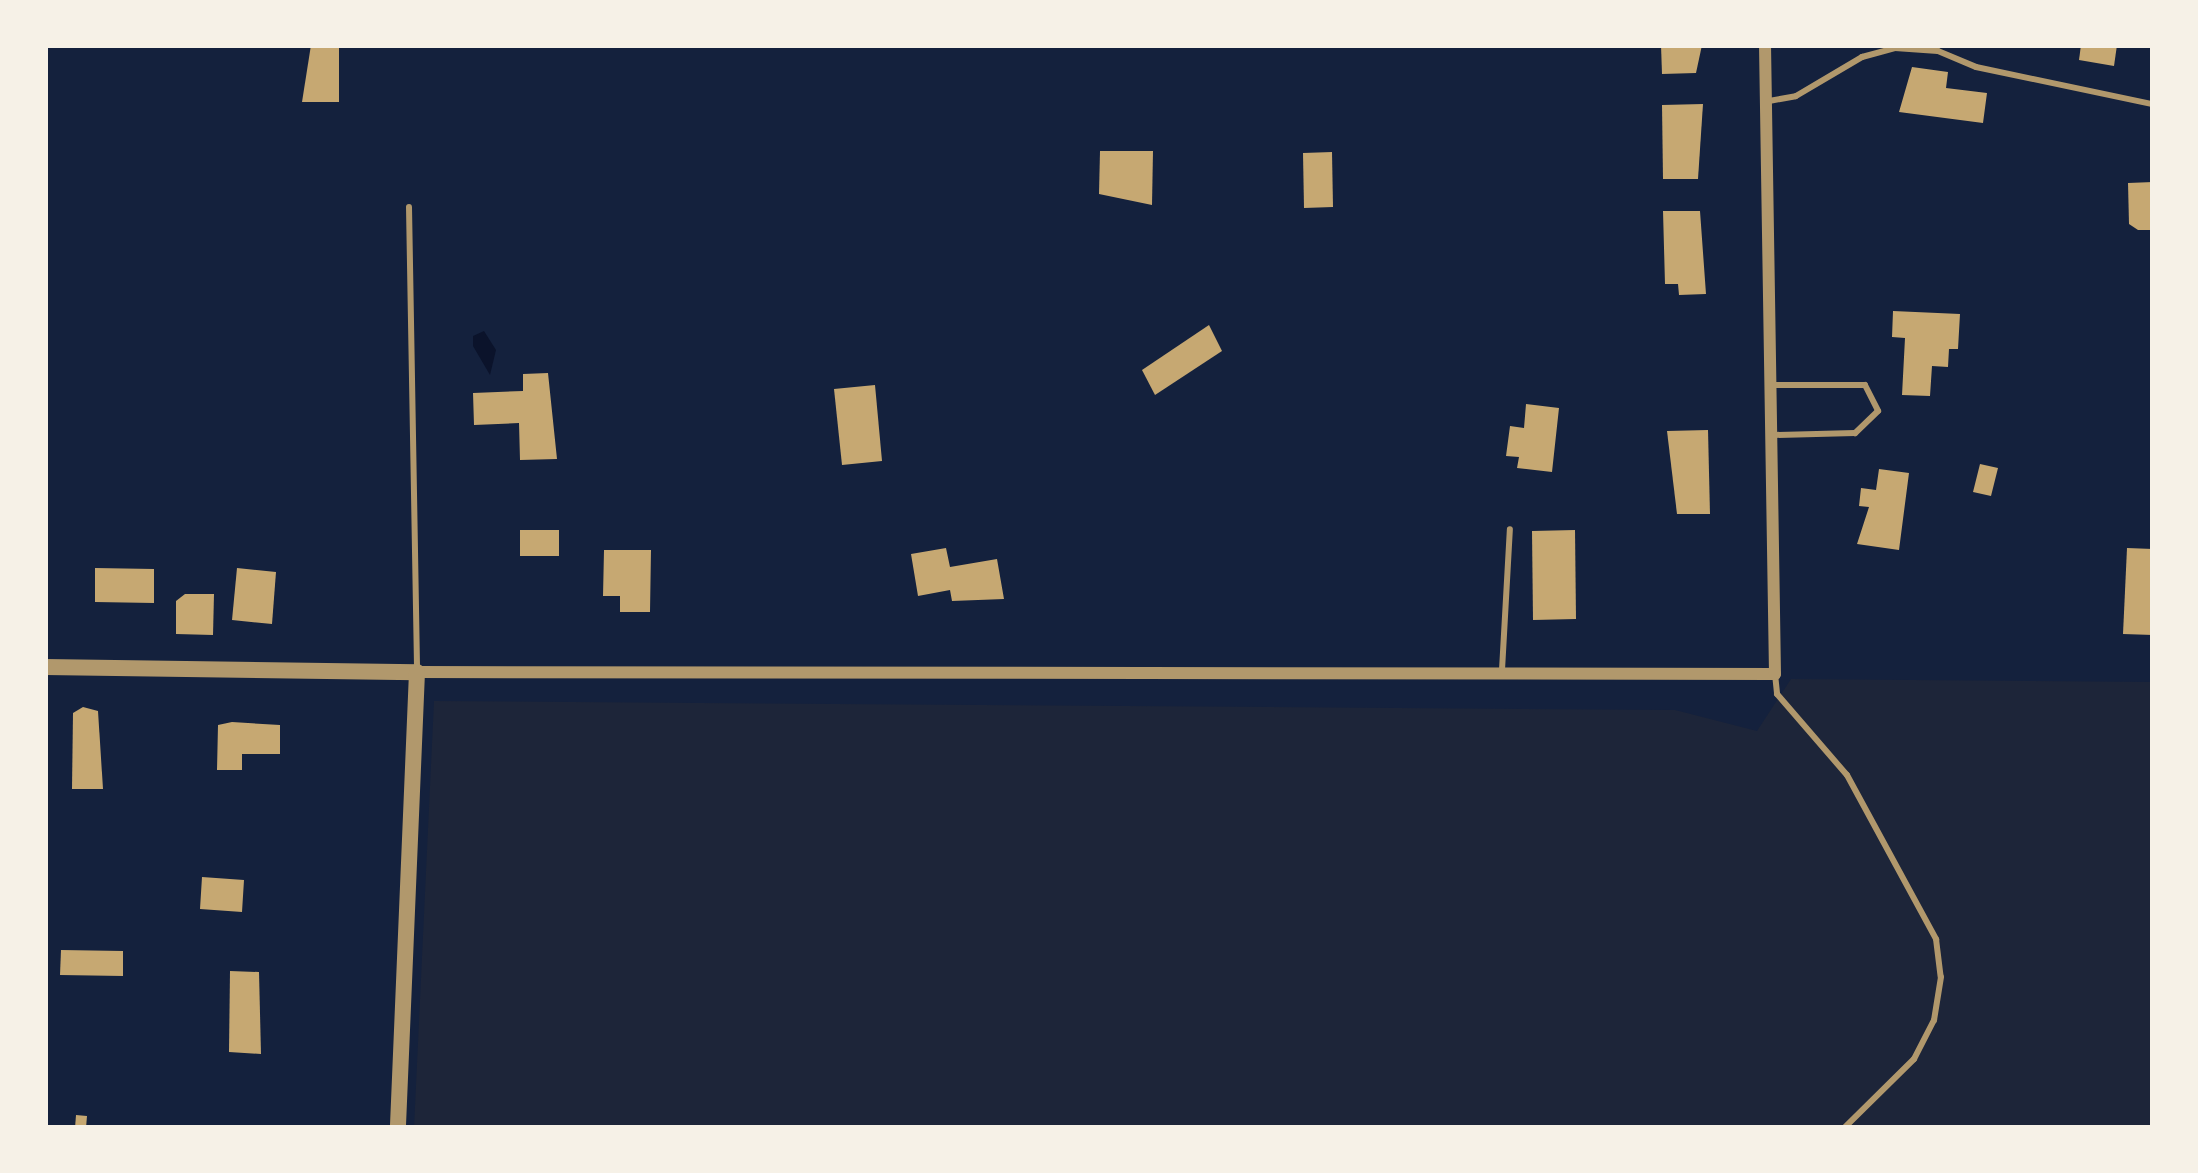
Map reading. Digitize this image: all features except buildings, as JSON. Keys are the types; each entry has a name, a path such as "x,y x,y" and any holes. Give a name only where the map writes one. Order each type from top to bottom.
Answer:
{"street":[{"path":"45,667 1775,674 1765,45"},
{"path":"398,1128 417,672"}],"lane":[{"path":"1765,102 1796,96 1862,57 1894,48 1938,51 1976,67 2151,104"},
{"path":"409,207 417,672"},
{"path":"1770,385 1865,385 1877,411 1855,433 1770,435"},
{"path":"1501,674 1509,642 1510,529"},
{"path":"1775,674 1777,694 1847,775 1936,939 1941,977 1934,1020 1914,1059 1844,1128"}],"shaded area":[{"path":"484,331 496,350 490,375 473,346 473,336"},
{"path":"1791,679 2153,682 2153,1128 414,1128 434,701 1675,710 1757,731"}]}
